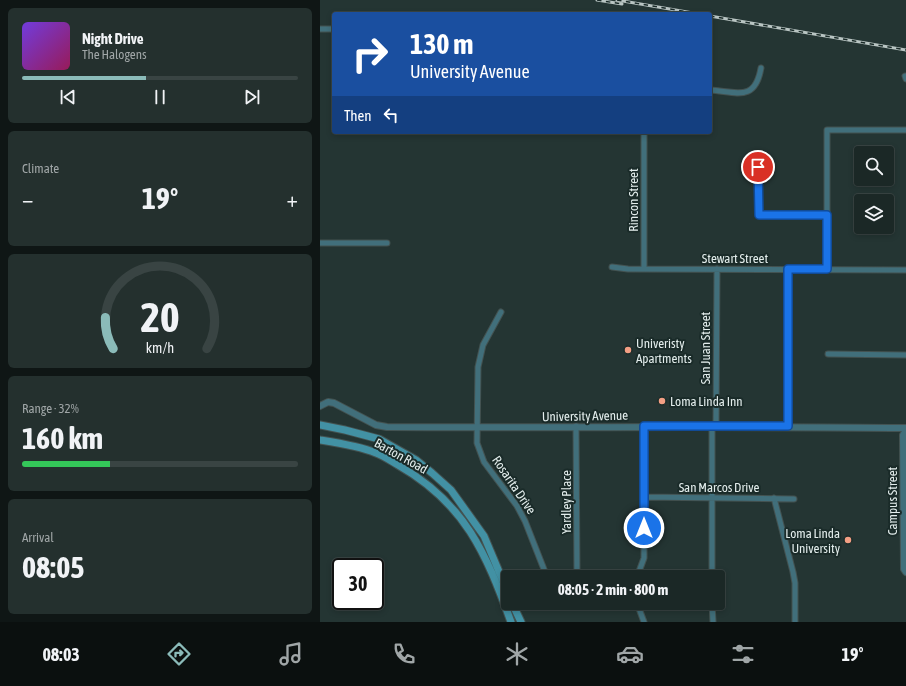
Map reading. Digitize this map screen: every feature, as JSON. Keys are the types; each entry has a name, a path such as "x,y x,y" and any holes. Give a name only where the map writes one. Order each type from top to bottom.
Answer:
{"main road":[{"name":"Barton Road","path":"320,425 379,439 416,460 437,477 451,490 484,536 501,576"},
{"name":"Barton Road","path":"320,440 358,447 377,454 414,474 448,502 467,525 479,545 495,578 511,622"},
{"path":"515,610 521,622"}],"street":[{"path":"320,29 332,29"},
{"path":"712,90 735,93 749,92 756,85 761,68"},
{"path":"827,269 827,130 906,130"},
{"name":"Rincon Street","path":"644,134 644,269"},
{"path":"758,167 759,215 827,215"},
{"path":"320,243 387,243"},
{"name":"Stewart Street","path":"612,267 644,269 906,270"},
{"name":"San Juan Street","path":"712,570 716,269"},
{"path":"788,269 788,426"},
{"name":"Rosarita Drive","path":"501,312 483,345 478,367 477,443 484,462 517,506 526,521 544,570"},
{"path":"828,354 906,355"},
{"name":"University Avenue","path":"320,406 328,402 334,403 376,425 387,427 788,426 906,429"},
{"name":"Yardley Place","path":"576,426 577,570"},
{"path":"640,570 644,558 644,426"},
{"name":"Campus Street","path":"906,429 903,435 904,569 906,572"},
{"name":"San Marcos Drive","path":"644,497 794,499"},
{"path":"774,498 793,572 795,588 795,622"},
{"path":"640,610 644,622"},
{"path":"712,610 712,622"}],"railway":[{"path":"597,0 622,4"},
{"path":"617,0 687,12"},
{"path":"712,16 906,50"}],"place":[{"name":"Univeristy Apartments","path":"628,350"},
{"name":"Loma Linda Inn","path":"662,401"},
{"name":"Loma Linda University","path":"848,540"}],"route":[{"path":"644,528 644,426 788,426 788,269 827,269 827,215 759,215 758,167"}]}
